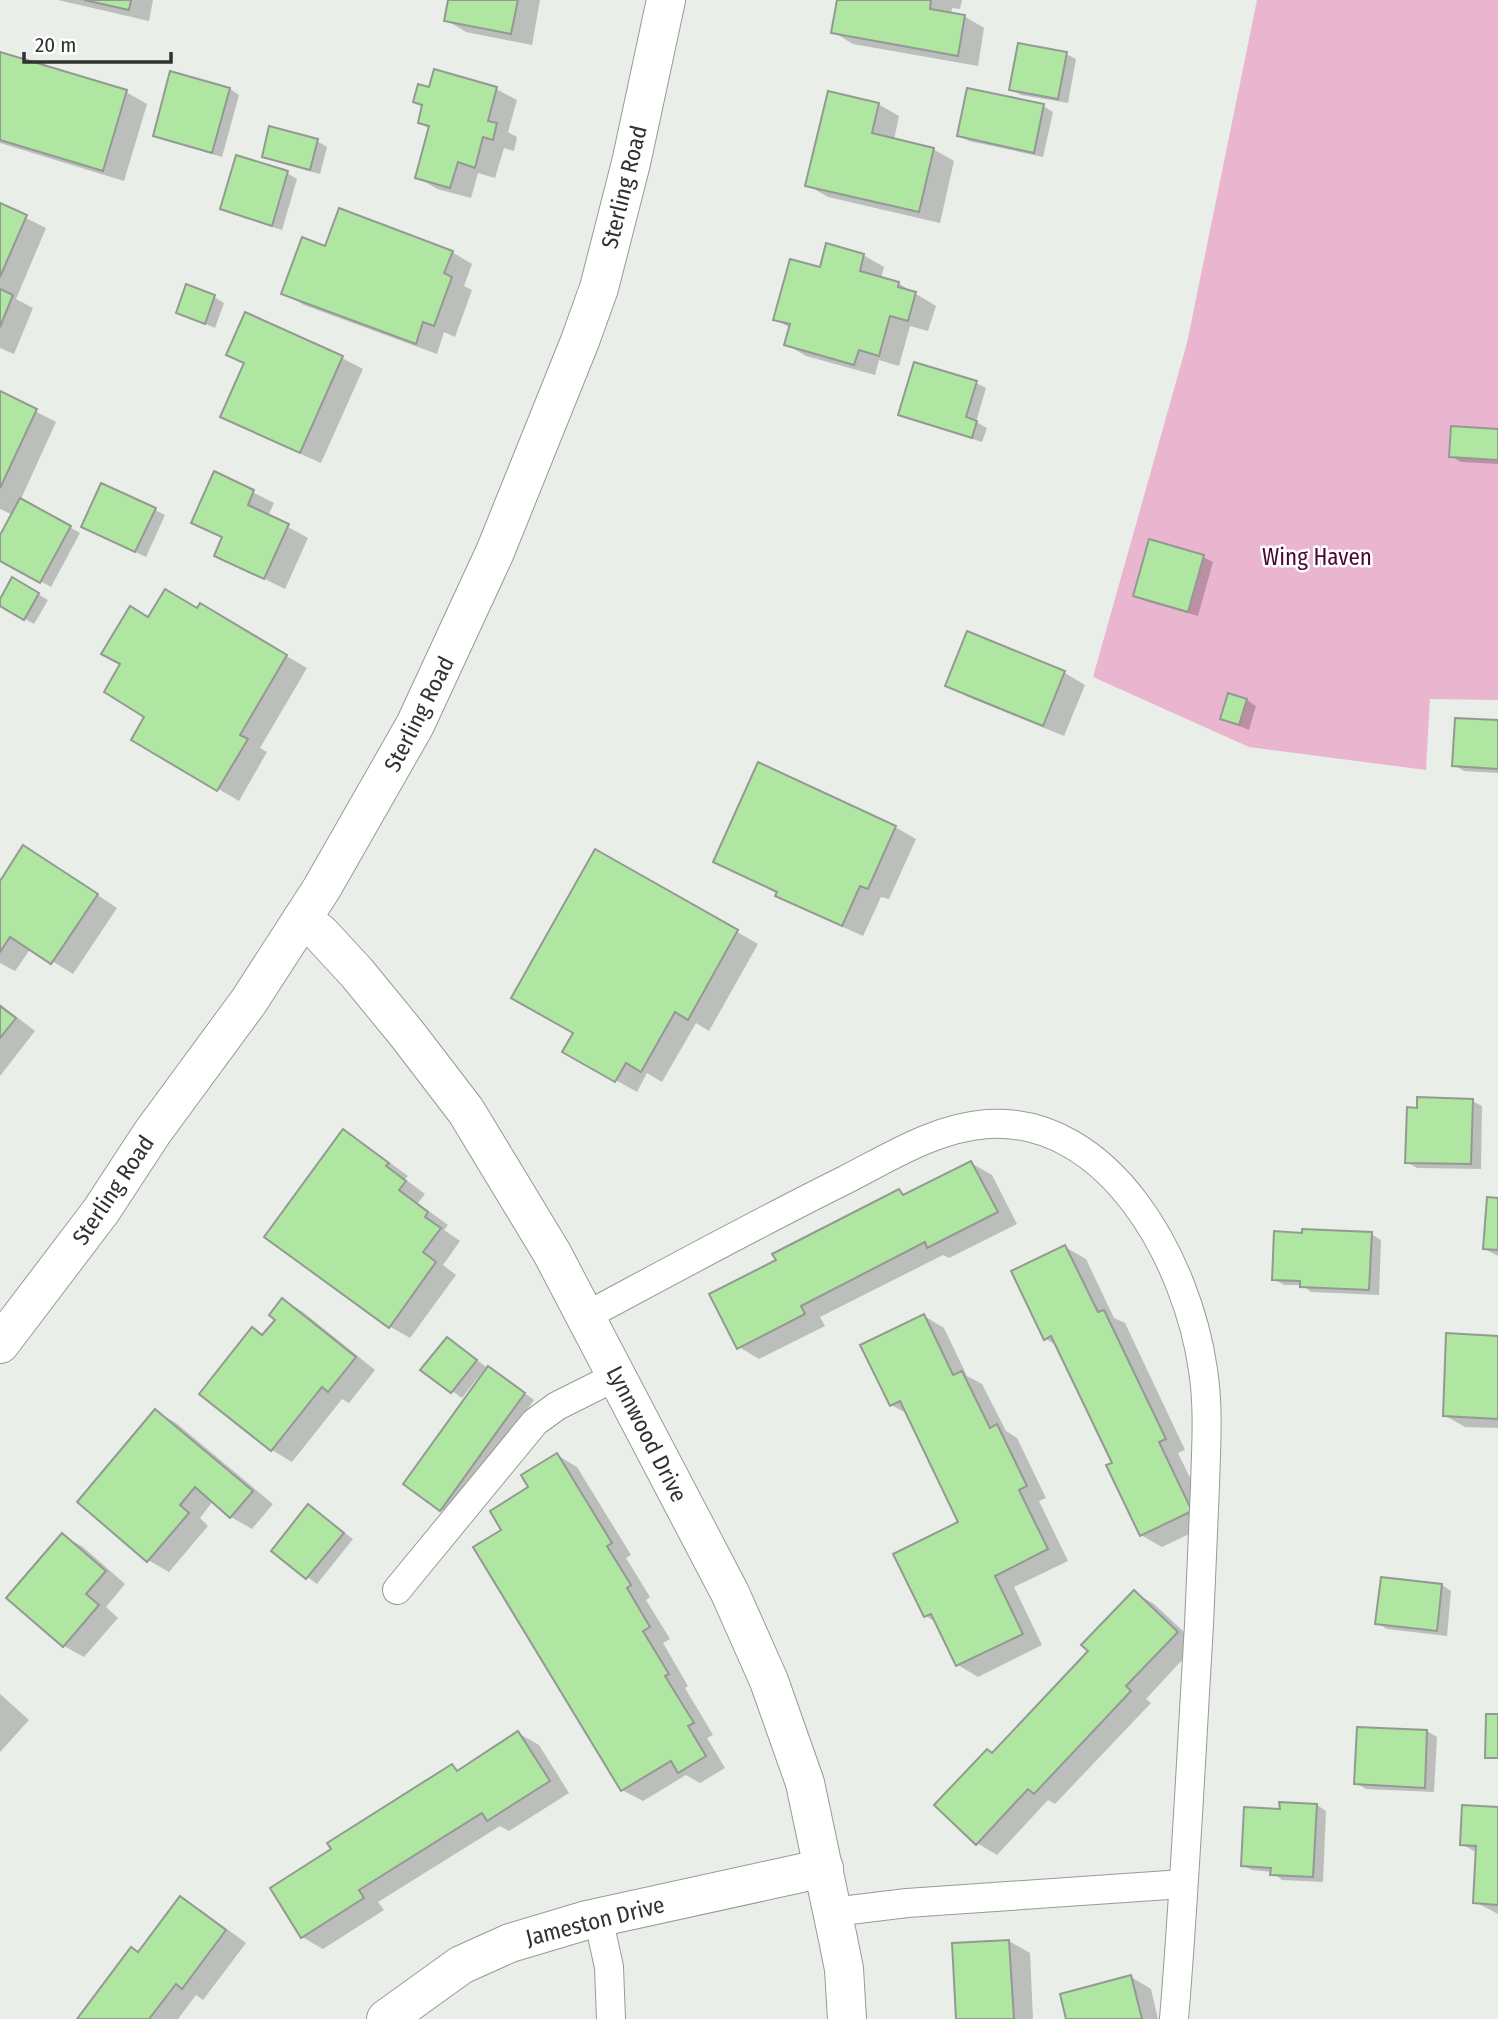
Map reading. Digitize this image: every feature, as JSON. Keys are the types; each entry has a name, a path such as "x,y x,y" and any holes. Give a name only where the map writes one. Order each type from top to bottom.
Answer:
{"street":[{"name":"Sterling Road","path":"0,1344 101,1211 152,1133 249,1001 350,840 415,725 481,584 552,413 599,288 631,163 666,0"},
{"name":"Lynnwood Drive","path":"302,919 321,934 357,973 466,1111 531,1215 730,1593 769,1681 805,1783 844,1969 847,2019"},
{"name":"Jameston Drive","path":"386,2019 439,1980 486,1952 546,1931 598,1917 824,1868"}],"lane":[{"path":"586,1316 777,1214 916,1144 960,1128 1009,1123 1033,1127 1073,1144 1102,1165 1130,1197 1160,1244 1184,1299 1203,1368 1207,1424 1201,1588 1174,2019"},
{"path":"397,1590 535,1422 557,1406 617,1376"},
{"path":"833,1912 934,1900 1183,1884"},
{"path":"598,1917 609,1967 611,2019"}],"green space":[{"name":"Wing Haven","path":"1257,0 1498,0 1498,700 1430,699 1426,770 1249,747 1093,677 1187,343"}],"building":[{"path":"84,0 131,0 129,10"},
{"path":"448,0 518,0 511,34 444,21"},
{"path":"837,0 931,0 930,9 965,15 958,56 831,33"},
{"path":"1018,43 1067,52 1058,99 1009,90"},
{"path":"0,52 127,90 103,171 0,140"},
{"path":"434,69 497,87 488,121 497,123 493,140 483,137 475,168 458,162 450,188 415,178 429,126 418,123 422,105 413,102 418,84 429,87"},
{"path":"170,71 230,88 212,153 153,136"},
{"path":"967,88 1044,104 1034,153 957,136"},
{"path":"828,91 879,103 872,133 934,148 919,212 805,186"},
{"path":"269,126 318,139 310,170 262,157"},
{"path":"236,155 288,171 272,226 220,209"},
{"path":"0,203 27,215 0,277"},
{"path":"339,208 453,251 444,273 452,277 434,326 423,322 416,344 281,294 302,237 325,246"},
{"path":"826,243 864,254 860,271 899,282 898,287 916,292 908,321 890,316 879,356 859,350 854,365 784,345 790,324 773,320 790,259 820,267"},
{"path":"186,284 215,295 205,324 176,313"},
{"path":"0,289 13,295 0,327"},
{"path":"245,312 343,356 300,453 220,417 244,363 226,355"},
{"path":"914,362 977,381 966,417 977,421 972,438 898,415"},
{"path":"0,391 37,409 0,488"},
{"path":"1451,426 1498,429 1498,460 1449,457"},
{"path":"214,471 254,490 248,505 289,524 264,579 214,556 222,537 191,523"},
{"path":"101,483 156,508 135,552 81,527"},
{"path":"20,498 71,526 40,583 0,561 0,535"},
{"path":"1149,539 1204,555 1188,612 1133,596"},
{"path":"12,577 39,593 24,620 0,606 0,599"},
{"path":"165,589 197,608 200,603 287,655 240,735 248,739 217,791 131,740 144,717 104,692 120,664 101,654 130,606 148,617"},
{"path":"967,631 1065,671 1043,726 945,686"},
{"path":"1228,693 1247,699 1239,725 1220,719"},
{"path":"1455,718 1498,720 1498,769 1452,766"},
{"path":"758,762 896,826 868,889 860,886 842,926 775,896 777,892 713,862"},
{"path":"23,845 98,894 51,964 10,937 0,952 0,881"},
{"path":"595,849 738,930 688,1020 675,1012 641,1072 626,1063 615,1082 562,1052 573,1033 511,998"},
{"path":"0,1006 16,1018 0,1038"},
{"path":"1417,1097 1473,1099 1471,1164 1405,1163 1407,1107 1417,1108"},
{"path":"343,1129 389,1163 386,1166 406,1181 399,1190 428,1212 425,1217 441,1228 423,1252 436,1262 389,1328 264,1237"},
{"path":"971,1161 998,1212 927,1248 925,1242 801,1306 805,1314 737,1349 709,1294 776,1260 772,1254 899,1189 903,1195"},
{"path":"1487,1197 1498,1198 1498,1250 1483,1249"},
{"path":"1302,1229 1372,1232 1369,1290 1300,1287 1300,1281 1272,1280 1274,1231 1302,1233"},
{"path":"1065,1245 1098,1312 1104,1310 1166,1439 1159,1442 1192,1511 1140,1536 1106,1465 1112,1463 1051,1336 1044,1340 1011,1271"},
{"path":"282,1298 356,1357 328,1392 322,1387 271,1451 199,1394 252,1327 262,1335 275,1320 269,1315"},
{"path":"924,1314 953,1375 962,1371 990,1428 997,1424 1027,1486 1019,1490 1048,1549 995,1576 1023,1634 956,1666 931,1614 924,1617 893,1554 958,1522 900,1401 890,1406 860,1345"},
{"path":"1446,1333 1498,1336 1498,1419 1443,1416"},
{"path":"447,1337 477,1360 451,1393 420,1370"},
{"path":"488,1366 525,1393 440,1511 403,1484"},
{"path":"155,1409 253,1491 230,1518 195,1487 180,1505 189,1513 147,1562 77,1502"},
{"path":"557,1453 612,1543 607,1546 631,1585 627,1588 650,1627 643,1631 669,1674 665,1676 694,1723 688,1726 706,1756 678,1773 671,1761 621,1791 473,1547 501,1530 490,1511 528,1487 521,1475"},
{"path":"308,1504 344,1533 306,1579 271,1551"},
{"path":"62,1533 106,1571 86,1594 99,1605 63,1647 6,1598"},
{"path":"1381,1577 1442,1584 1437,1631 1375,1624"},
{"path":"1134,1590 1178,1632 1126,1686 1131,1691 1034,1794 1028,1789 976,1845 934,1805 987,1749 992,1753 1088,1651 1081,1645"},
{"path":"1486,1714 1498,1714 1498,1758 1485,1758"},
{"path":"1357,1727 1427,1730 1425,1788 1354,1784"},
{"path":"518,1731 550,1781 487,1821 482,1813 359,1890 364,1898 301,1938 270,1888 331,1849 327,1843 452,1764 457,1771"},
{"path":"1279,1802 1317,1804 1313,1877 1270,1875 1271,1868 1241,1866 1244,1807 1280,1809"},
{"path":"1462,1805 1498,1807 1498,1905 1473,1903 1476,1846 1460,1845"},
{"path":"180,1896 226,1930 182,1989 176,1984 149,2019 77,2019 131,1947 138,1952"},
{"path":"1009,1940 1014,2019 956,2019 952,1943"},
{"path":"1131,1975 1142,2019 1066,2019 1060,1994"}]}
